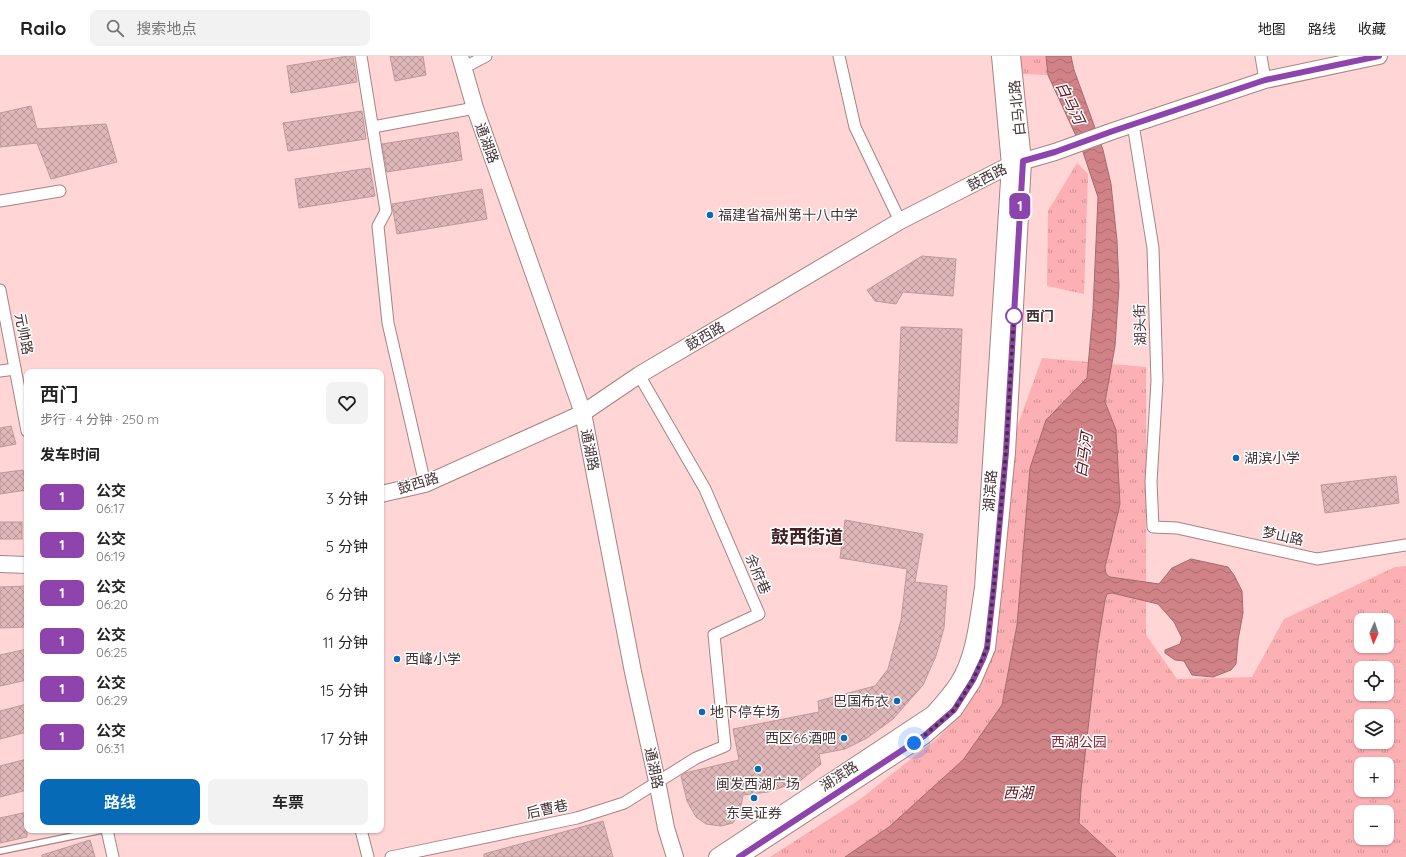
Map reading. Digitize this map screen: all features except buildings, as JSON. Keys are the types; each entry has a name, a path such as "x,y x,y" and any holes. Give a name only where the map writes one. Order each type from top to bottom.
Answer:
{"street":[{"path":"361,56 386,211 378,226 388,323 424,484"},
{"path":"462,62 486,56"},
{"path":"839,56 855,126 900,221"},
{"path":"1000,56 1017,163"},
{"name":"白马北路","path":"1012,56 1017,163"},
{"path":"1261,56 1265,80"},
{"name":"鼓西路","path":"384,493 424,484 583,413 639,375 900,221 1017,163 1055,152 1132,124 1265,80 1379,56"},
{"name":"通湖路","path":"462,62 474,108 583,413 633,672 658,782 666,828 675,857"},
{"path":"373,127 474,108"},
{"name":"湖头街","path":"1132,124 1152,248 1156,381 1151,482 1153,527"},
{"name":"湖滨路","path":"717,857 932,714 944,702 959,682 971,655 983,588 1017,163"},
{"name":"湖滨路","path":"739,857 924,736 954,710 973,680 983,659 987,648 994,585 1006,452 1017,163"},
{"path":"0,200 60,191"},
{"name":"元帅路","path":"0,290 24,416"},
{"path":"0,371 15,369"},
{"name":"余府巷","path":"639,375 705,489 759,614 714,635 725,746 696,758"},
{"name":"梦山路","path":"1153,527 1177,528 1317,559 1406,545"},
{"path":"0,564 24,565"},
{"name":"后曹巷","path":"391,857 577,818 624,803 696,758"},
{"path":"108,833 113,857"},
{"path":"361,833 368,857"}],"lane":[{"path":"0,851 87,833"}],"green space":[{"path":"1020,56 1046,56 1048,75 1023,74"},
{"path":"1077,163 1088,174 1084,294 1047,286 1048,211"},
{"name":"西湖公园","path":"1042,358 1146,367 1146,635 1177,679 1252,677 1284,619 1395,567 1406,566 1406,857 770,857 859,800 939,737 976,690 1016,430"}],"water":[{"name":"西湖","path":"1046,56 1071,56 1074,70 1103,150 1111,184 1117,241 1119,286 1115,346 1105,402 1116,430 1120,504 1105,567 1106,574 1110,577 1159,584 1172,568 1191,559 1228,567 1242,591 1243,613 1238,640 1236,664 1231,670 1213,677 1192,675 1184,661 1175,660 1165,653 1165,650 1180,644 1182,638 1174,622 1158,604 1112,593 1107,594 1097,650 1081,790 1079,823 1116,857 845,857 889,827 963,760 1002,705 1017,625 1030,468 1046,420 1087,378 1093,310 1098,197 1082,149 1048,75"}],"bus line":[{"name":"1","path":"739,857 924,736 954,710 973,680 983,659 987,648 1006,452 1023,161 1055,152 1265,80 1379,56"}],"place":[{"name":"福建省福州第十八中学","path":"710,215"},
{"name":"西门","path":"1014,316"},
{"name":"湖滨小学","path":"1236,458"},
{"name":"西峰小学","path":"397,659"},
{"name":"巴国布衣","path":"897,701"},
{"name":"地下停车场","path":"702,712"},
{"name":"西区66酒吧","path":"844,738"},
{"name":"闽发西湖广场","path":"758,769"},
{"name":"东吴证券","path":"754,798"}],"district":[{"name":"鼓西街道","path":"807,537"}],"route":[{"path":"914,743 954,710 973,680 987,648 1006,452 1014,316"}],"water label":[{"name":"白马河","path":"1070,103"},
{"name":"白马河","path":"1084,455"}]}
